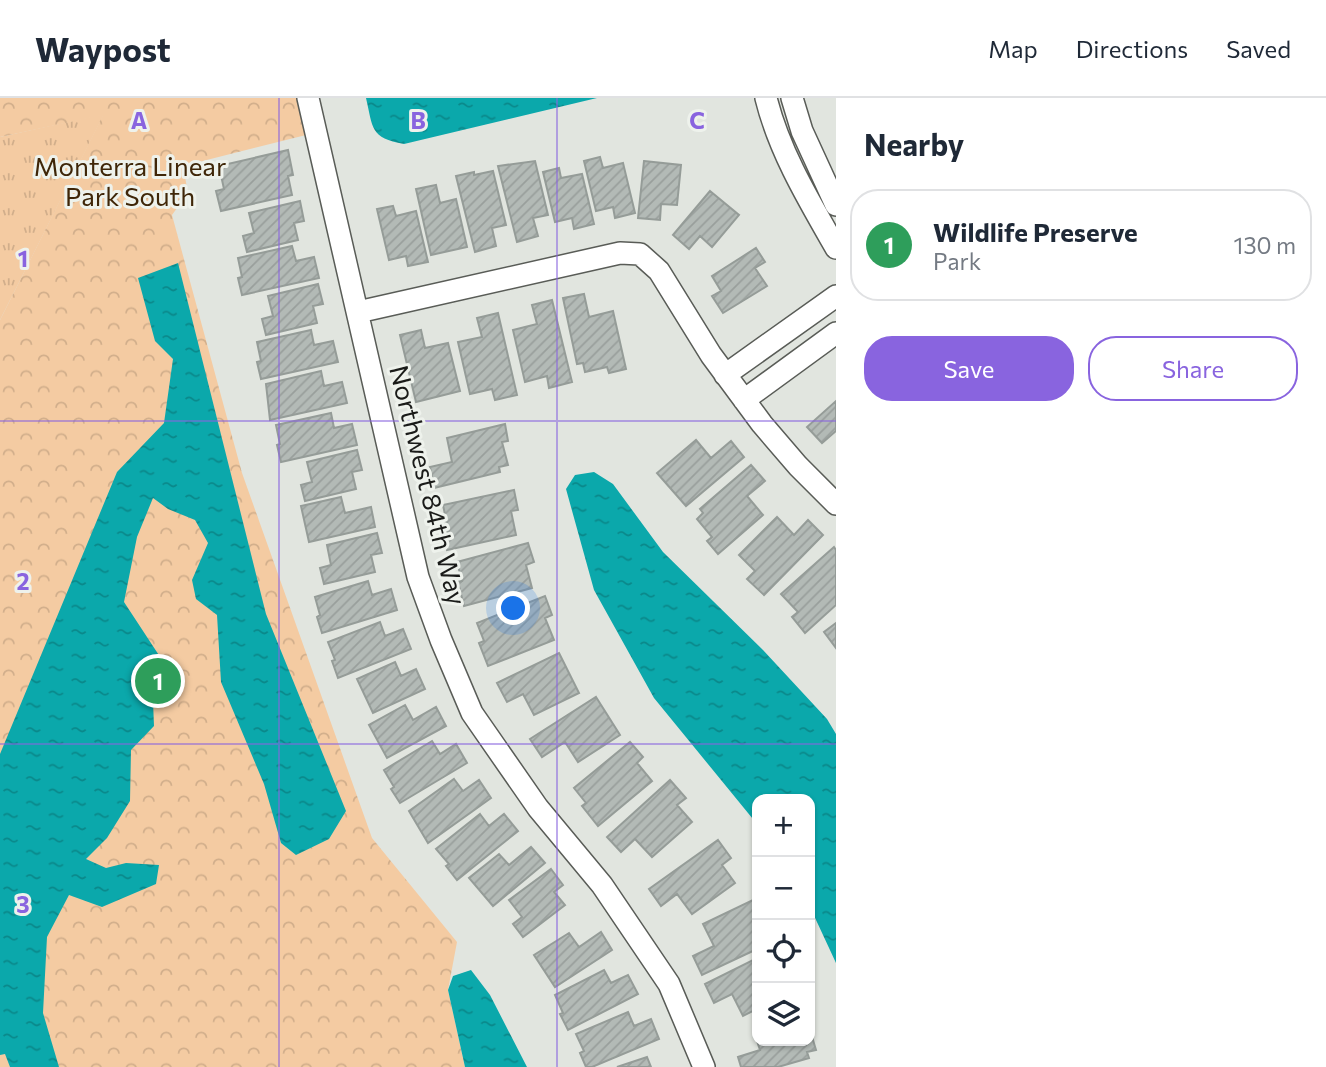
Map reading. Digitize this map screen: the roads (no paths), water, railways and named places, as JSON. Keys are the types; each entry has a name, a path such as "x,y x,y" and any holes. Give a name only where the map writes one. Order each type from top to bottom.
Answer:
{"street":[{"name":"Northwest 84th Way","path":"308,98 418,577 441,639 472,713 538,808 601,885 669,984 704,1067"},
{"path":"766,98 799,181 836,248"},
{"path":"792,98 802,131 836,205"},
{"path":"358,312 620,253 640,254 659,271 725,375 744,400 798,466 836,504"},
{"path":"725,375 836,296"},
{"path":"744,400 836,333"}],"water":[{"path":"366,98 597,98 404,144 379,135 372,124"},
{"path":"178,263 266,614 346,811 329,839 296,855 281,843 264,784 221,682 217,615 196,599 192,580 208,543 195,520 168,509 153,498 137,537 124,602 168,669 153,701 154,726 131,750 130,801 107,838 86,859 106,868 126,863 159,865 156,884 102,907 69,895 47,937 43,1013 59,1067 10,1067 5,1054 0,1055 0,754 117,472 164,423 173,359 155,341 138,278"},
{"path":"594,472 613,484 663,552 763,650 827,719 836,734 836,963 815,918 815,794 752,794 752,818 654,698 594,590 566,489 575,475"},
{"path":"471,970 490,995 527,1067 465,1067 448,990 453,976"}],"place":[{"name":"Wildlife Preserve","path":"158,681"}],"park label":[{"name":"Monterra Linear Park South","path":"130,180"}]}
